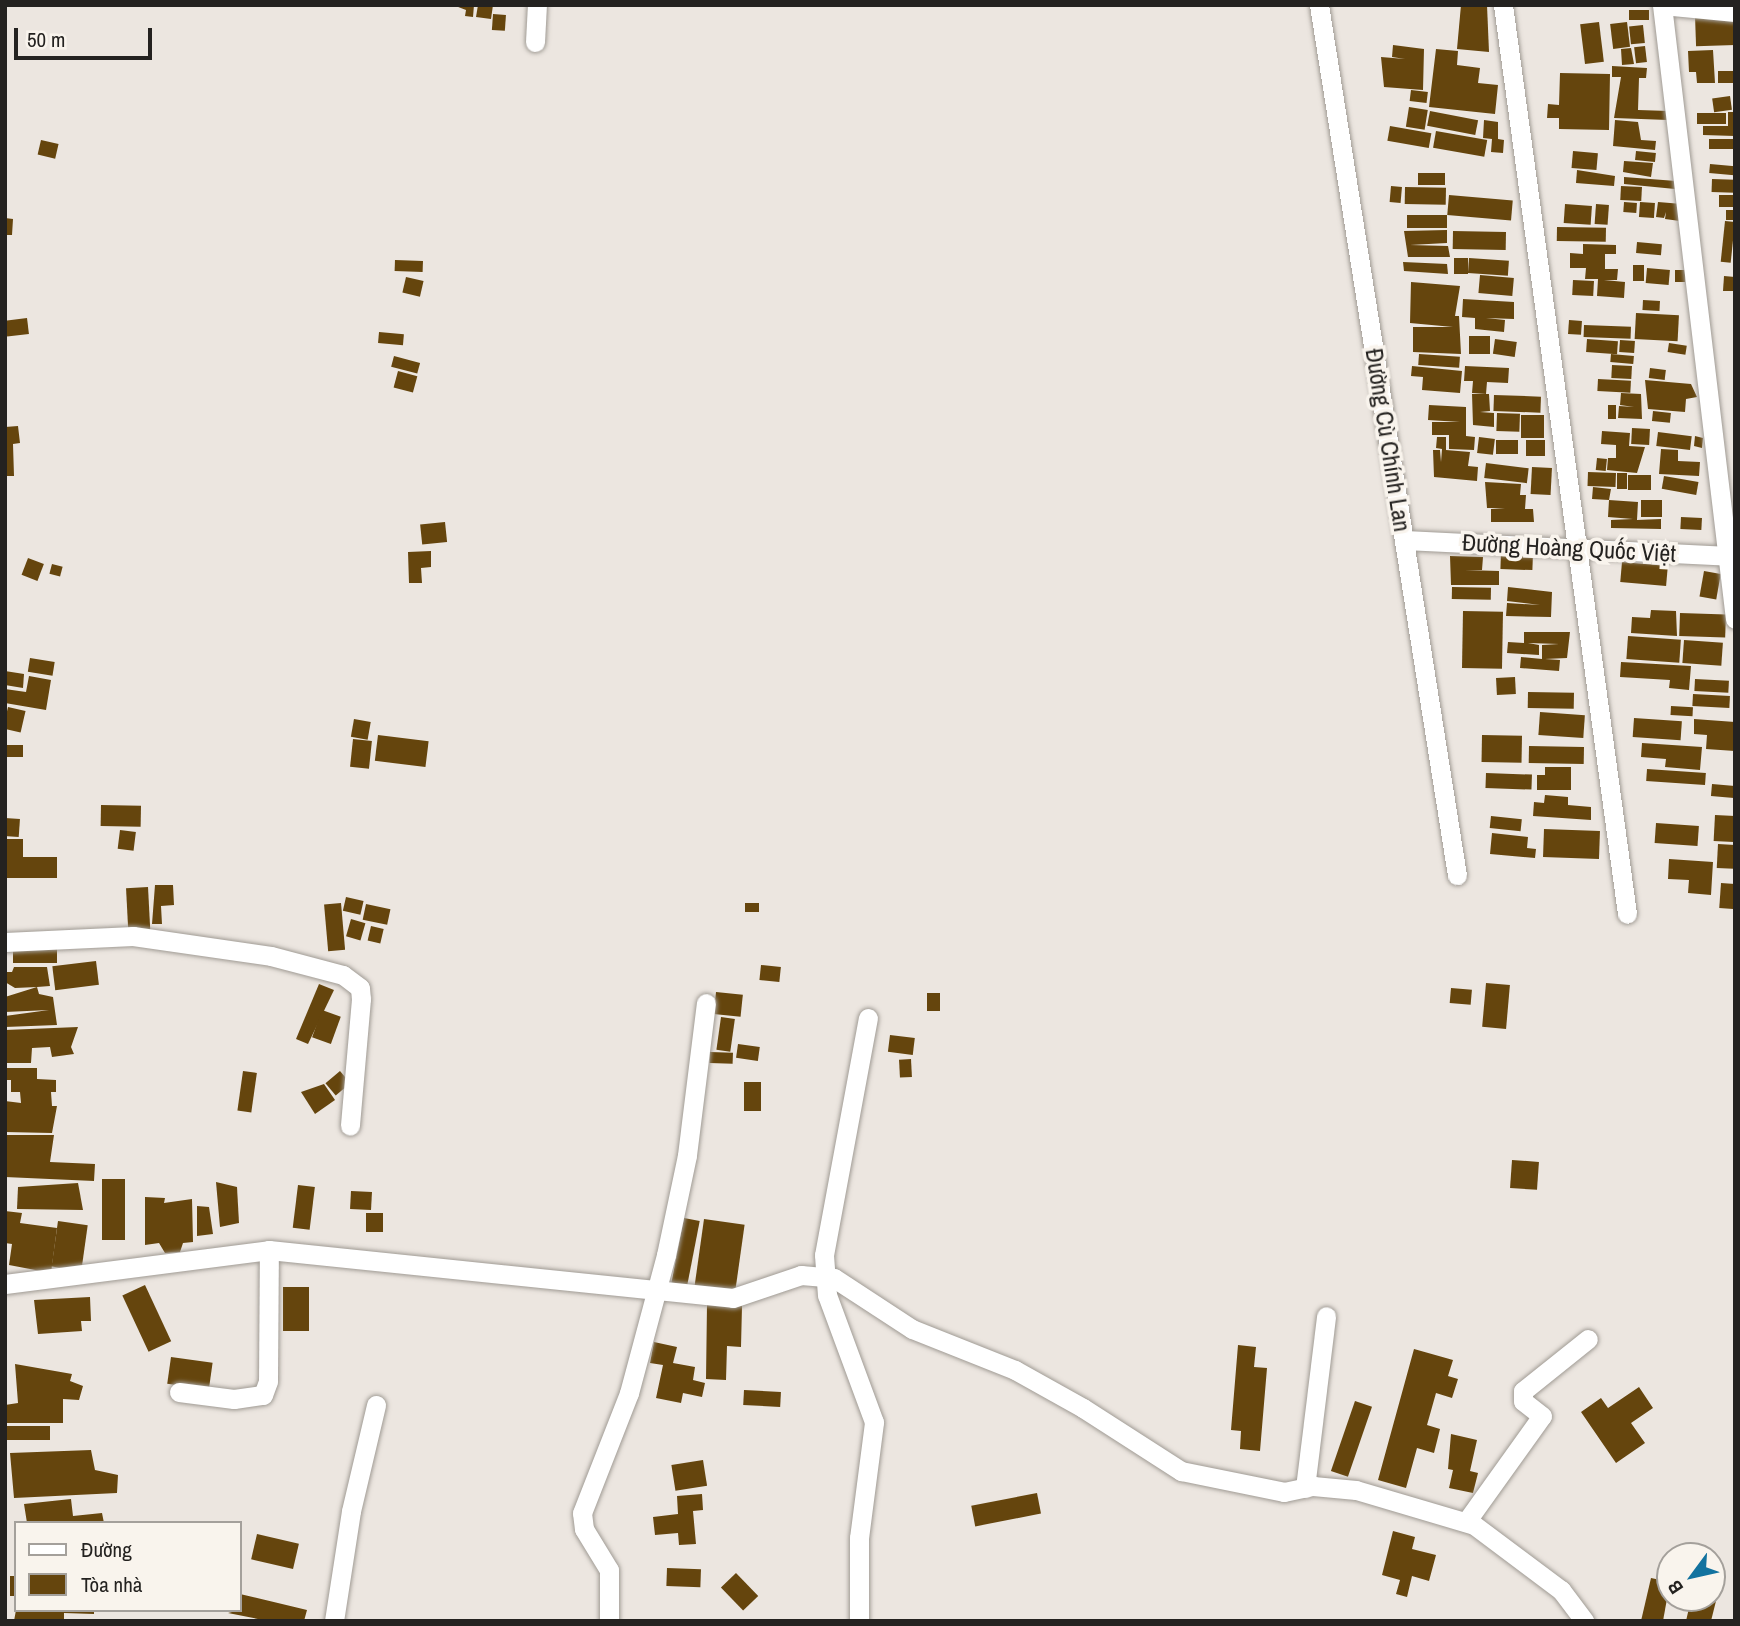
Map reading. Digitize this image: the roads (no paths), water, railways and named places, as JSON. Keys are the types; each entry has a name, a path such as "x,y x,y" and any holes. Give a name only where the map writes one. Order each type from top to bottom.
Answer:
{"street":[{"path":"534,42 537,5"},
{"name":"Đường Cù Chính Lan","path":"1319,5 1457,875"},
{"path":"1503,5 1627,915"},
{"path":"1735,12 1661,5 1730,555 1735,619"},
{"name":"Đường Hoàng Quốc Việt","path":"1404,540 1730,555"},
{"path":"5,942 133,936 271,956 343,975 360,988 361,999 350,1126"},
{"path":"609,1621 609,1570 584,1528 582,1513 629,1393 655,1292 687,1155 706,1003"},
{"path":"859,1621 859,1538 874,1422 824,1278 826,1228 869,1018"},
{"path":"179,1392 234,1399 263,1395 268,1381 269,1250"},
{"path":"5,1284 269,1250 733,1298 802,1275 834,1278 912,1329 1015,1370 1181,1471 1284,1492 1305,1488 1356,1490 1466,1522 1524,1560 1561,1590 1567,1613 1584,1621"},
{"path":"1305,1488 1326,1316"},
{"path":"1466,1522 1542,1416 1523,1401 1523,1391 1588,1339"},
{"path":"334,1621 351,1511 376,1405"}]}
